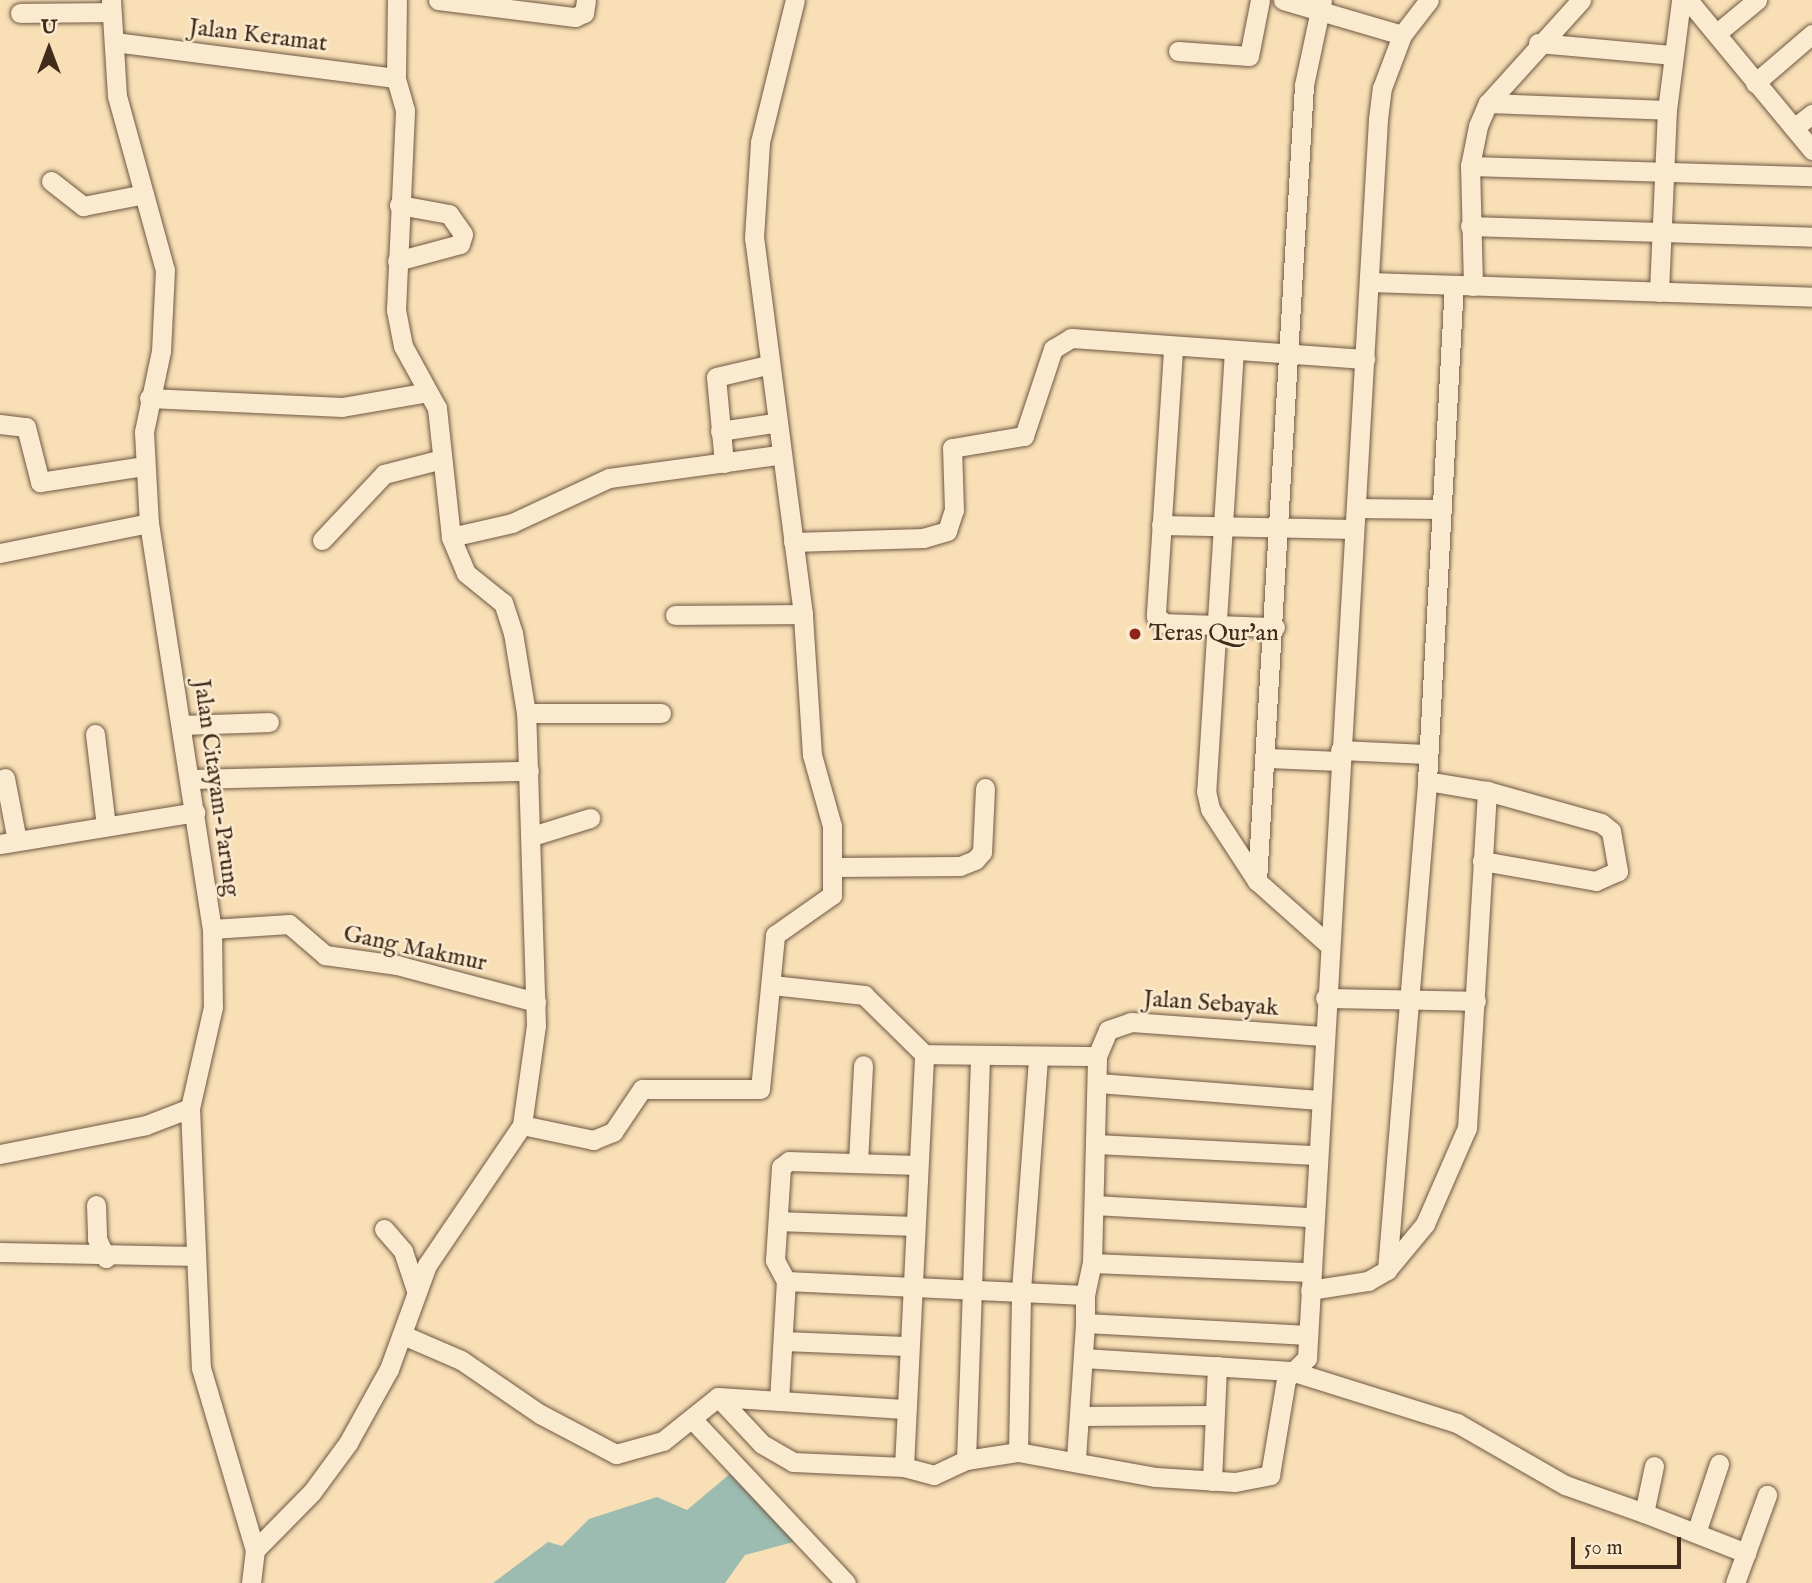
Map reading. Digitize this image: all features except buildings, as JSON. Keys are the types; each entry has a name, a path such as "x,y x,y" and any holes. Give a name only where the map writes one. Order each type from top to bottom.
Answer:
{"street":[{"path":"255,1550 312,1492 348,1443 403,1335 416,1290 522,1125 536,1002 526,713 507,612 466,573 451,537 437,408 399,332 397,261 405,110 396,78 397,0"},
{"path":"438,0 575,17 583,13 586,0"},
{"path":"522,1125 593,1140 614,1132 642,1089 760,1089 779,929 828,903 836,867 813,755 803,614 778,455 754,238 760,142 795,0"},
{"path":"1178,51 1249,56 1260,0"},
{"path":"1283,0 1322,6 1402,35"},
{"path":"718,1397 752,1436 786,1460 904,1467 934,1475 966,1460 1018,1452 1076,1460 1113,1471 1212,1481 1259,1481 1275,1469 1282,1390 1292,1371 1307,1358 1322,1036 1382,88 1402,35 1429,0"},
{"path":"1387,1270 1427,781 1426,754 1441,509 1470,226 1470,166 1488,103 1538,43 1581,0"},
{"path":"1659,292 1664,234 1667,110 1681,0"},
{"path":"1688,0 1812,150"},
{"path":"1717,33 1757,0"},
{"path":"20,13 111,6"},
{"name":"Jalan Citayam-Parung","path":"111,6 117,96 166,281 161,351 149,398 145,466 149,523 183,725 212,929 213,1007 190,1108 201,1368 255,1550 251,1583"},
{"path":"1257,881 1268,758 1293,351 1304,85 1322,6"},
{"path":"1755,83 1812,34"},
{"name":"Jalan Keramat","path":"114,42 396,78"},
{"path":"1538,43 1673,55"},
{"path":"1488,103 1667,110"},
{"path":"1794,128 1812,114"},
{"path":"1470,166 1812,176"},
{"path":"51,181 83,206 144,194"},
{"path":"397,261 460,244 463,234 449,214 399,205"},
{"path":"1470,226 1812,237"},
{"path":"1371,282 1812,297"},
{"path":"793,542 940,535 950,528 954,510 952,448 1024,436 1061,342 1173,350 1293,351 1365,359"},
{"path":"1173,350 1156,616 1164,622 1275,627"},
{"path":"1234,350 1220,525 1206,791 1210,809 1257,881 1328,944"},
{"path":"724,463 717,373 767,365"},
{"path":"149,398 342,407 428,392"},
{"path":"720,431 774,423"},
{"path":"0,424 26,427 36,478 46,484 145,466"},
{"path":"451,537 512,523 609,478 778,455"},
{"path":"322,540 384,474 442,459"},
{"path":"1356,508 1441,509"},
{"path":"0,553 149,523"},
{"path":"1161,525 1281,526 1354,530"},
{"path":"675,615 803,614"},
{"path":"526,713 661,713"},
{"path":"183,725 269,722"},
{"path":"95,734 106,826"},
{"path":"1268,758 1426,754"},
{"path":"191,779 529,771"},
{"path":"5,778 8,842 195,812"},
{"path":"1427,781 1487,790 1601,823 1611,831 1618,871 1596,881 1482,860"},
{"path":"836,867 960,866 975,860 982,852 985,788"},
{"path":"1092,1263 1310,1281 1368,1281 1387,1270 1425,1224 1459,1156 1476,1001 1487,790"},
{"path":"532,836 590,818"},
{"name":"Gang Makmur","path":"212,929 289,924 325,955 397,965 536,1002"},
{"path":"772,985 864,995 924,1054 1097,1056 1092,1263 1085,1295 1076,1460"},
{"path":"1325,998 1411,996 1476,1001"},
{"name":"Jalan Sebayak","path":"1097,1056 1108,1030 1131,1022 1322,1036"},
{"path":"904,1467 905,1346 924,1054"},
{"path":"966,1460 968,1288 981,1056"},
{"path":"1018,1452 1021,1290 1038,1056"},
{"path":"858,1162 863,1065"},
{"path":"1098,1083 1319,1100"},
{"path":"0,1154 146,1125 190,1108"},
{"path":"1096,1144 1316,1155"},
{"path":"779,1401 786,1281 775,1260 785,1163 858,1162 916,1165"},
{"path":"96,1205 97,1239 107,1258"},
{"path":"1094,1205 1312,1217"},
{"path":"779,1220 913,1226"},
{"path":"384,1229 404,1251 416,1290"},
{"path":"0,1252 107,1258 196,1256"},
{"path":"786,1281 1085,1295"},
{"path":"1085,1323 1308,1335"},
{"path":"403,1335 461,1360 598,1448 644,1451 692,1419 718,1397 904,1409"},
{"path":"784,1341 905,1346"},
{"path":"1083,1357 1292,1371 1457,1423 1565,1485 1746,1553"},
{"path":"1212,1481 1211,1415 1217,1366"},
{"path":"1079,1416 1211,1415"},
{"path":"692,1419 846,1583"},
{"path":"1696,1533 1719,1464"},
{"path":"1644,1513 1654,1466"},
{"path":"1735,1583 1767,1495"}],"water":[{"path":"731,1473 797,1541 745,1555 725,1583 493,1583 548,1542 562,1546 589,1519 657,1497 687,1510"}],"place":[{"name":"Teras Qur'an","path":"1135,634"}]}
